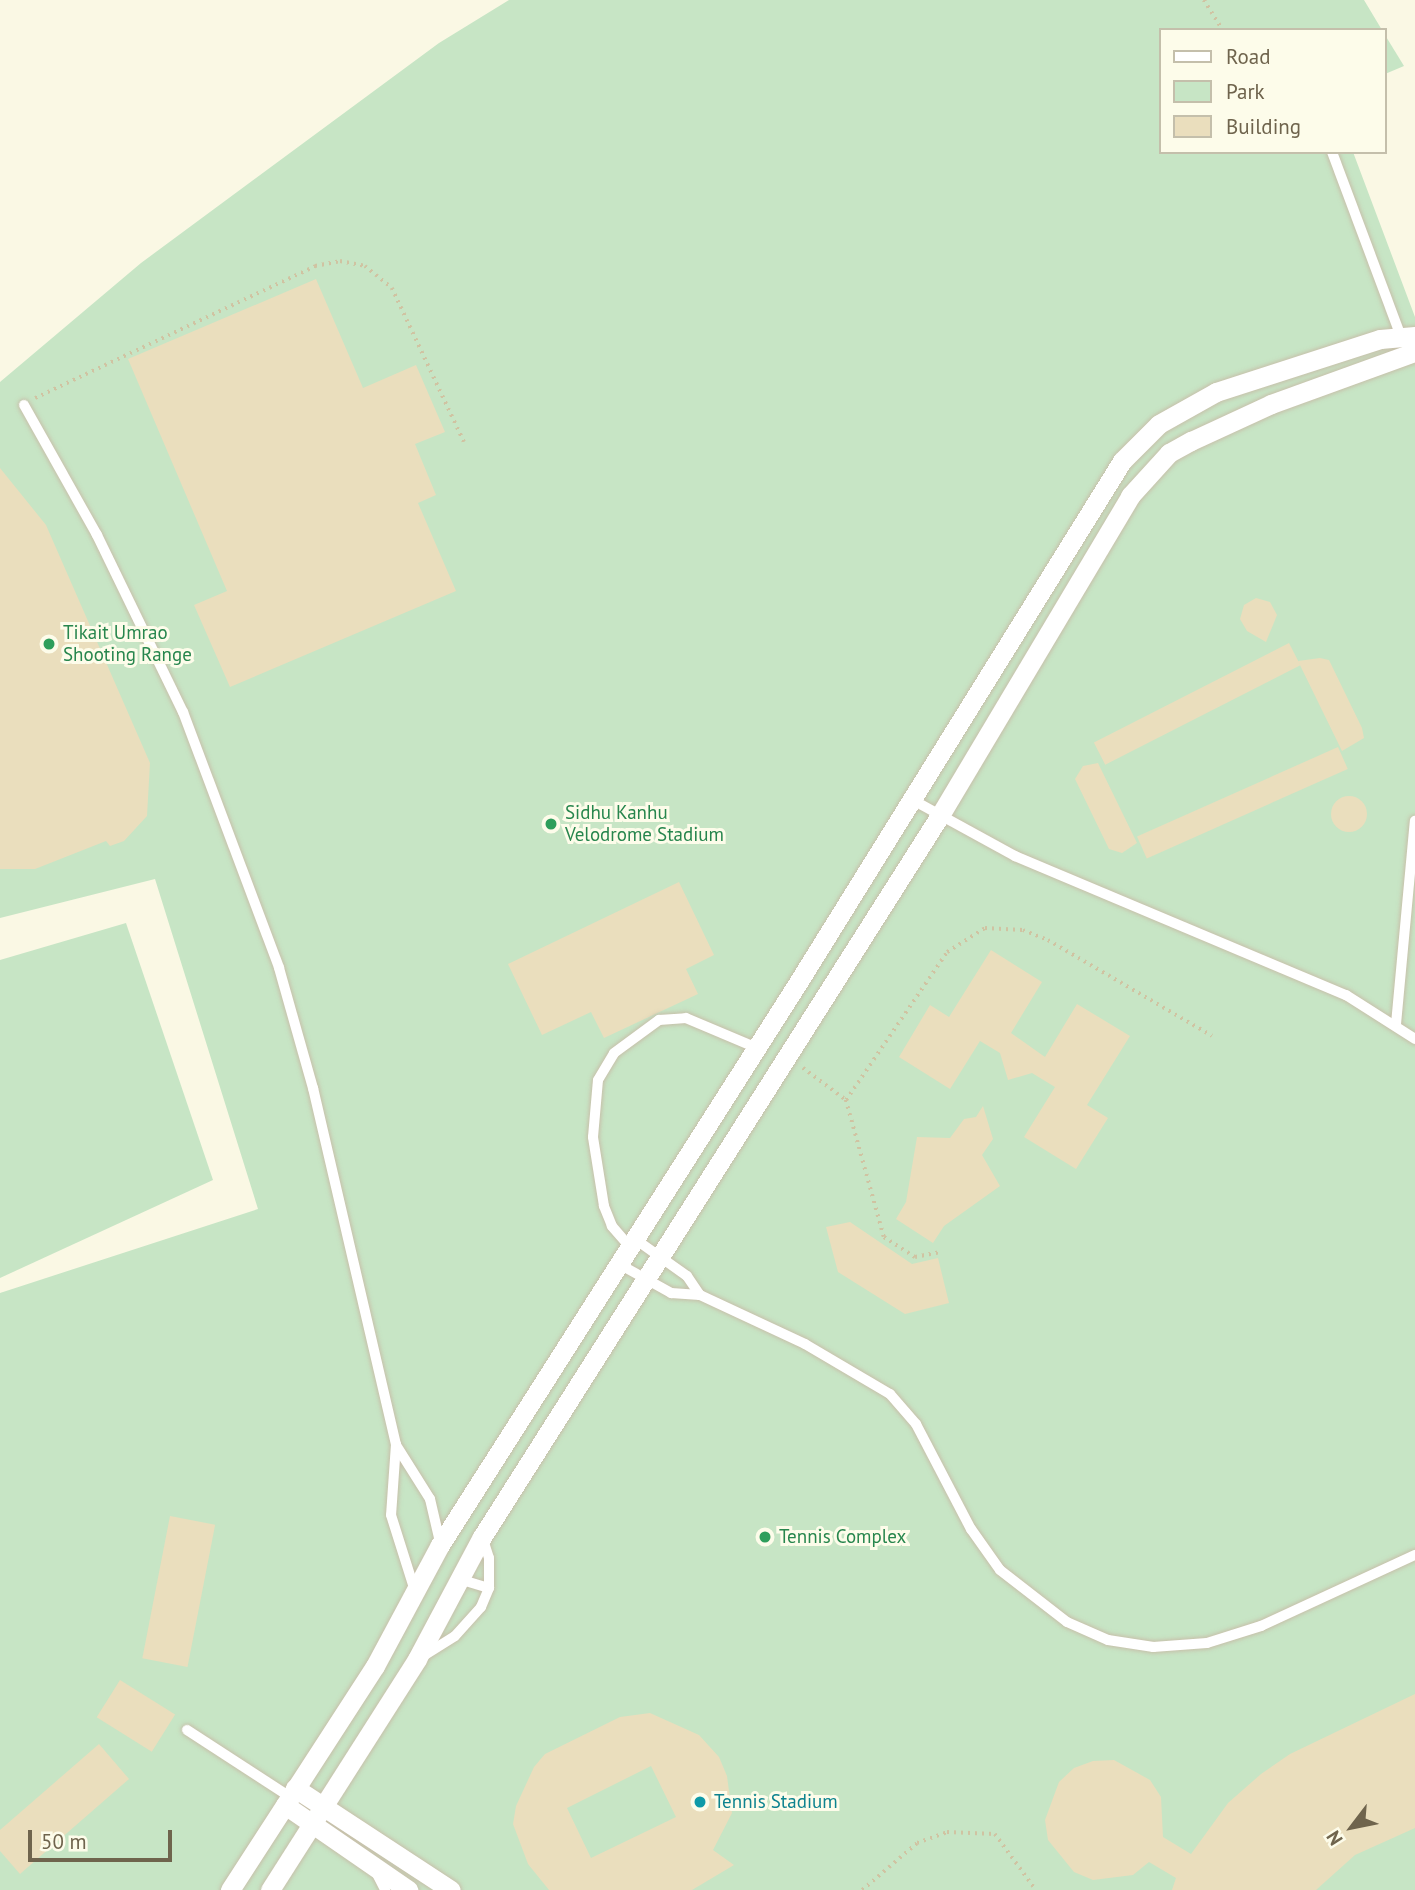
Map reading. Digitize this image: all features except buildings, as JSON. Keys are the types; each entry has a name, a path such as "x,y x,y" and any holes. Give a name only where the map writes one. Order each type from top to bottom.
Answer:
{"street":[{"path":"230,1890 376,1666 440,1545 757,1048 1122,461 1158,424 1185,406 1252,379 1380,339 1408,336"},
{"path":"270,1890 417,1659 482,1537 939,817 1130,496 1169,453 1271,404 1415,352"},
{"path":"290,1797 324,1806 450,1890"},
{"path":"290,1797 311,1824 408,1890"}],"lane":[{"path":"1333,154 1408,336"},
{"path":"24,405 97,535 178,700 247,876 313,1088 396,1444 391,1515 415,1592"},
{"path":"911,799 939,817 1028,862 1346,995 1396,1024 1415,1039"},
{"path":"1396,1024 1415,821"},
{"path":"700,1295 687,1276 658,1256 632,1243 612,1226 604,1206 593,1137 598,1080 614,1053 659,1020 687,1018 757,1048"},
{"path":"619,1264 671,1293 700,1295 805,1343 890,1394 916,1424 971,1529 1000,1570 1067,1622 1108,1640 1153,1647 1207,1643 1261,1626 1415,1555"},
{"path":"396,1444 430,1499 440,1545"},
{"path":"417,1659 456,1636 481,1608 489,1588 489,1558 482,1537"},
{"path":"460,1579 489,1588"},
{"path":"187,1730 290,1797"},
{"path":"374,1869 385,1890"}],"path":[{"path":"1204,0 1222,28"},
{"path":"24,405 49,389 315,266 340,261 365,266 392,288 464,442"},
{"path":"846,1100 947,952 985,928 1023,930 1048,940 1212,1036"},
{"path":"786,1056 846,1100 884,1237 915,1257 941,1252"},
{"path":"862,1890 917,1843 947,1832 995,1834 1036,1890"}],"green space":[{"path":"509,0 1364,0 1381,28 1160,28 1160,154 1354,154 1415,317 1415,1890 0,1890 0,1293 258,1209 155,879 0,918 0,382 141,263 439,43"},
{"path":"1387,38 1404,66 1387,73"},
{"path":"126,923 213,1180 0,1278 0,960"}],"place":[{"name":"Tikait Umrao Shooting Range","path":"49,644"},
{"name":"Sidhu Kanhu Velodrome Stadium","path":"551,824"},
{"name":"Tennis Complex","path":"765,1537"},
{"name":"Tennis Stadium","path":"700,1802"}]}
